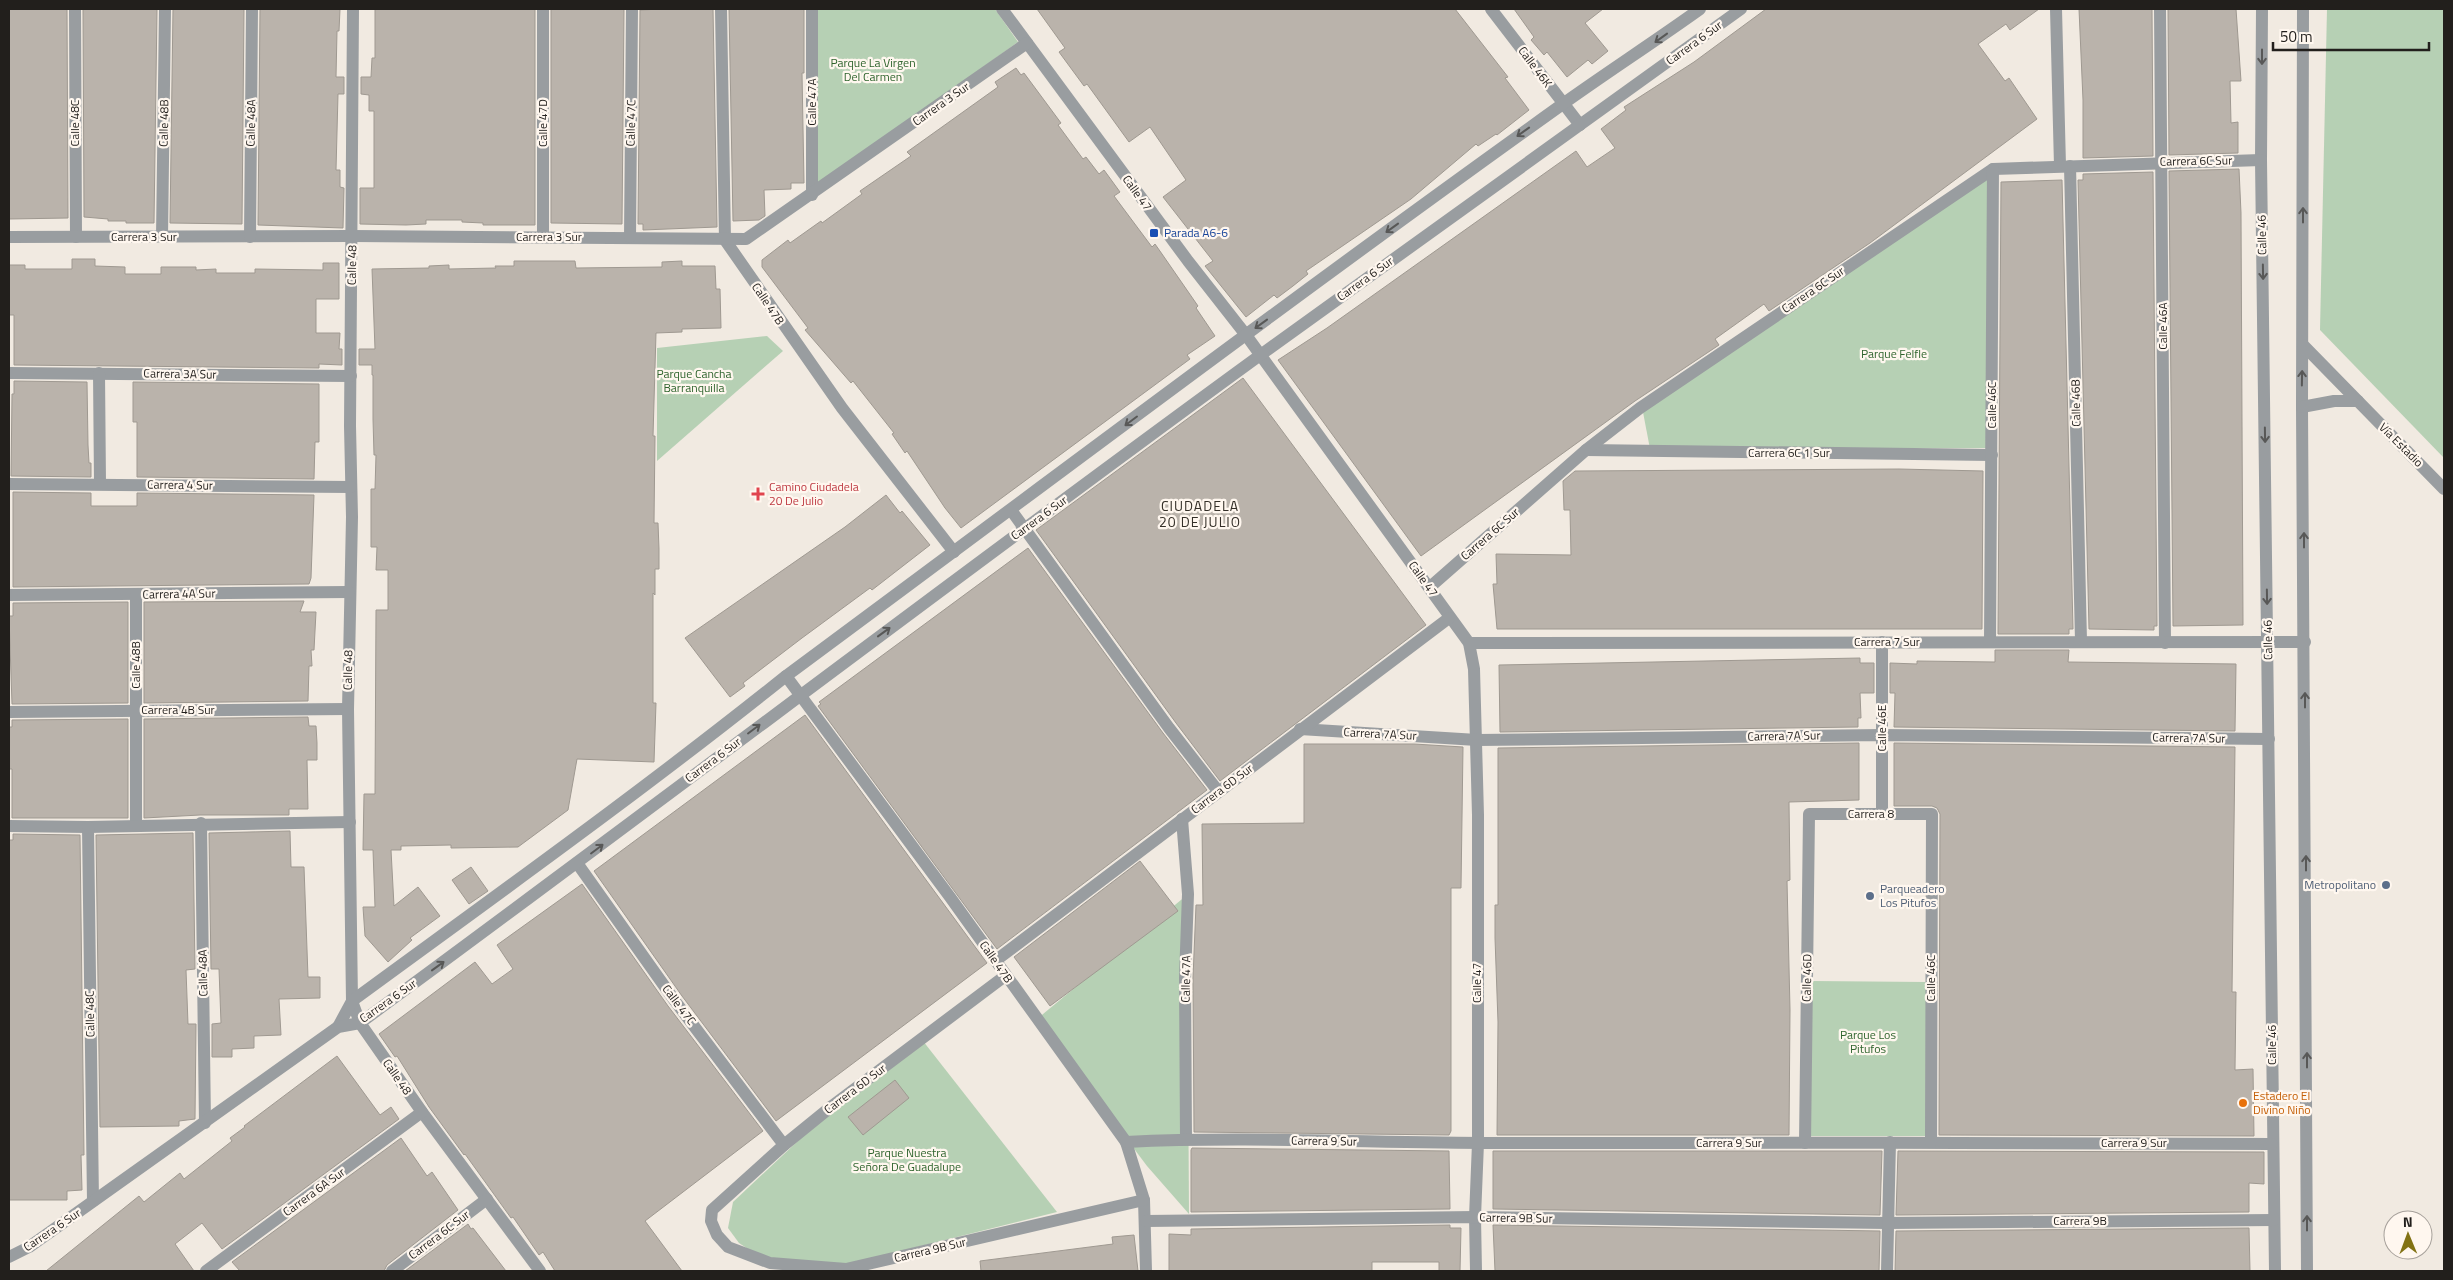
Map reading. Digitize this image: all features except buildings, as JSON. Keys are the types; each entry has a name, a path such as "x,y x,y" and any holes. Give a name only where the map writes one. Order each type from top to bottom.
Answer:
{"street":[{"name":"Calle 48C","path":"75,9 76,237"},
{"name":"Calle 48B","path":"162,237 165,9"},
{"name":"Calle 48A","path":"250,237 252,9"},
{"name":"Calle 48","path":"353,9 348,709 352,1001 360,1023 422,1112 540,1271"},
{"name":"Calle 47D","path":"543,9 543,237"},
{"name":"Calle 47C","path":"630,237 632,9"},
{"path":"721,9 725,240"},
{"name":"Calle 47A","path":"812,9 812,194"},
{"name":"Calle 47","path":"1002,9 1188,261 1246,335 1430,587 1449,618 1469,643 1474,670 1477,740 1478,1143 1475,1217 1476,1271"},
{"name":"Calle 46K","path":"1491,9 1580,125"},
{"name":"Carrera 6 Sur","path":"9,1257 30,1247 338,1027 352,1001 727,723 786,676 1246,335 1563,104 1646,49 1700,9"},
{"name":"Carrera 6 Sur","path":"338,1027 360,1023 578,863 800,694 1260,355 1741,9"},
{"name":"Calle 46B","path":"2056,9 2065,166 2081,641"},
{"name":"Calle 46A","path":"2160,9 2163,162 2164,643"},
{"name":"Calle 46","path":"2262,9 2261,160 2275,1271"},
{"path":"2303,9 2302,407 2307,1271"},
{"name":"Carrera 3 Sur","path":"9,237 630,237 746,240 1026,42"},
{"name":"Carrera 6C Sur","path":"1430,587 1586,450 1640,408 1993,169 2261,160"},
{"name":"Calle 46C","path":"1990,642 1993,169"},
{"name":"Calle 47B","path":"725,240 842,408 954,552"},
{"name":"Vía Estadio","path":"2303,345 2444,489"},
{"name":"Carrera 3A Sur","path":"9,373 351,376"},
{"path":"99,373 100,484"},
{"path":"2302,407 2334,401 2358,401"},
{"name":"Carrera 6C 1 Sur","path":"1586,450 1992,455"},
{"name":"Carrera 4 Sur","path":"9,484 351,487"},
{"path":"1010,510 1025,528 1169,728 1218,791"},
{"name":"Carrera 4A Sur","path":"9,595 349,592"},
{"name":"Calle 48B","path":"136,594 136,825"},
{"name":"Carrera 6D Sur","path":"995,960 1449,618"},
{"name":"Calle 46E","path":"1882,642 1882,814"},
{"name":"Carrera 7 Sur","path":"1469,643 2304,642"},
{"name":"Calle 47B","path":"786,676 1126,1142 1144,1200 1146,1271"},
{"name":"Carrera 4B Sur","path":"9,712 348,709"},
{"name":"Carrera 7A Sur","path":"1300,729 1477,740 1882,735 2269,739"},
{"name":"Carrera 8","path":"1809,814 1932,814"},
{"name":"Calle 46D","path":"1804,1143 1809,814"},
{"name":"Calle 46C","path":"1931,1142 1932,814"},
{"name":"Calle 47A","path":"1182,819 1188,894 1185,978 1186,1139"},
{"path":"9,826 88,827 201,823 350,822"},
{"name":"Calle 48A","path":"201,823 206,1123"},
{"name":"Calle 48C","path":"88,827 93,1202"},
{"name":"Calle 47C","path":"578,863 675,1001 784,1145"},
{"name":"Carrera 6D Sur","path":"712,1210 784,1145 1005,976"},
{"name":"Carrera 6A Sur","path":"206,1271 422,1112"},
{"name":"Carrera 9 Sur","path":"1126,1142 1186,1139 1478,1143 1931,1142 2272,1144"},
{"path":"1887,1271 1890,1142"},
{"name":"Carrera 6C Sur","path":"392,1271 486,1199"},
{"name":"Carrera 9B Sur","path":"712,1210 712,1221 717,1235 728,1246 770,1263 846,1269 1144,1200"},
{"name":"Carrera 9B Sur","path":"1146,1221 1475,1217 1887,1222"},
{"name":"Carrera 9B","path":"1887,1222 2274,1220"}],"green space":[{"name":"Parque La Virgen Del Carmen","path":"812,9 995,9 1018,42 813,189"},
{"path":"2327,9 2444,9 2444,458 2320,330"},
{"name":"Parque Felfle","path":"1990,174 1990,448 1650,449 1643,412"},
{"name":"Parque Cancha Barranquilla","path":"767,336 783,351 657,461 657,348"},
{"path":"1187,895 1189,1214 1147,1166 1037,1019"},
{"name":"Parque Los Pitufos","path":"1812,981 1926,982 1926,1136 1810,1136"},
{"name":"Parque Nuestra Señora De Guadalupe","path":"923,1041 1057,1212 845,1265 766,1261 739,1243 728,1228 733,1202 833,1108"}],"place":[{"name":"Parada A6-6","path":"1154,233"},
{"name":"Camino Ciudadela 20 De Julio","path":"758,494"},
{"name":"Metropolitano","path":"2386,885"},
{"name":"Parqueadero Los Pitufos","path":"1870,896"},
{"name":"Estadero El Divino Niño","path":"2243,1103"}],"district":[{"name":"CIUDADELA 20 DE JULIO","path":"1200,514"}]}
